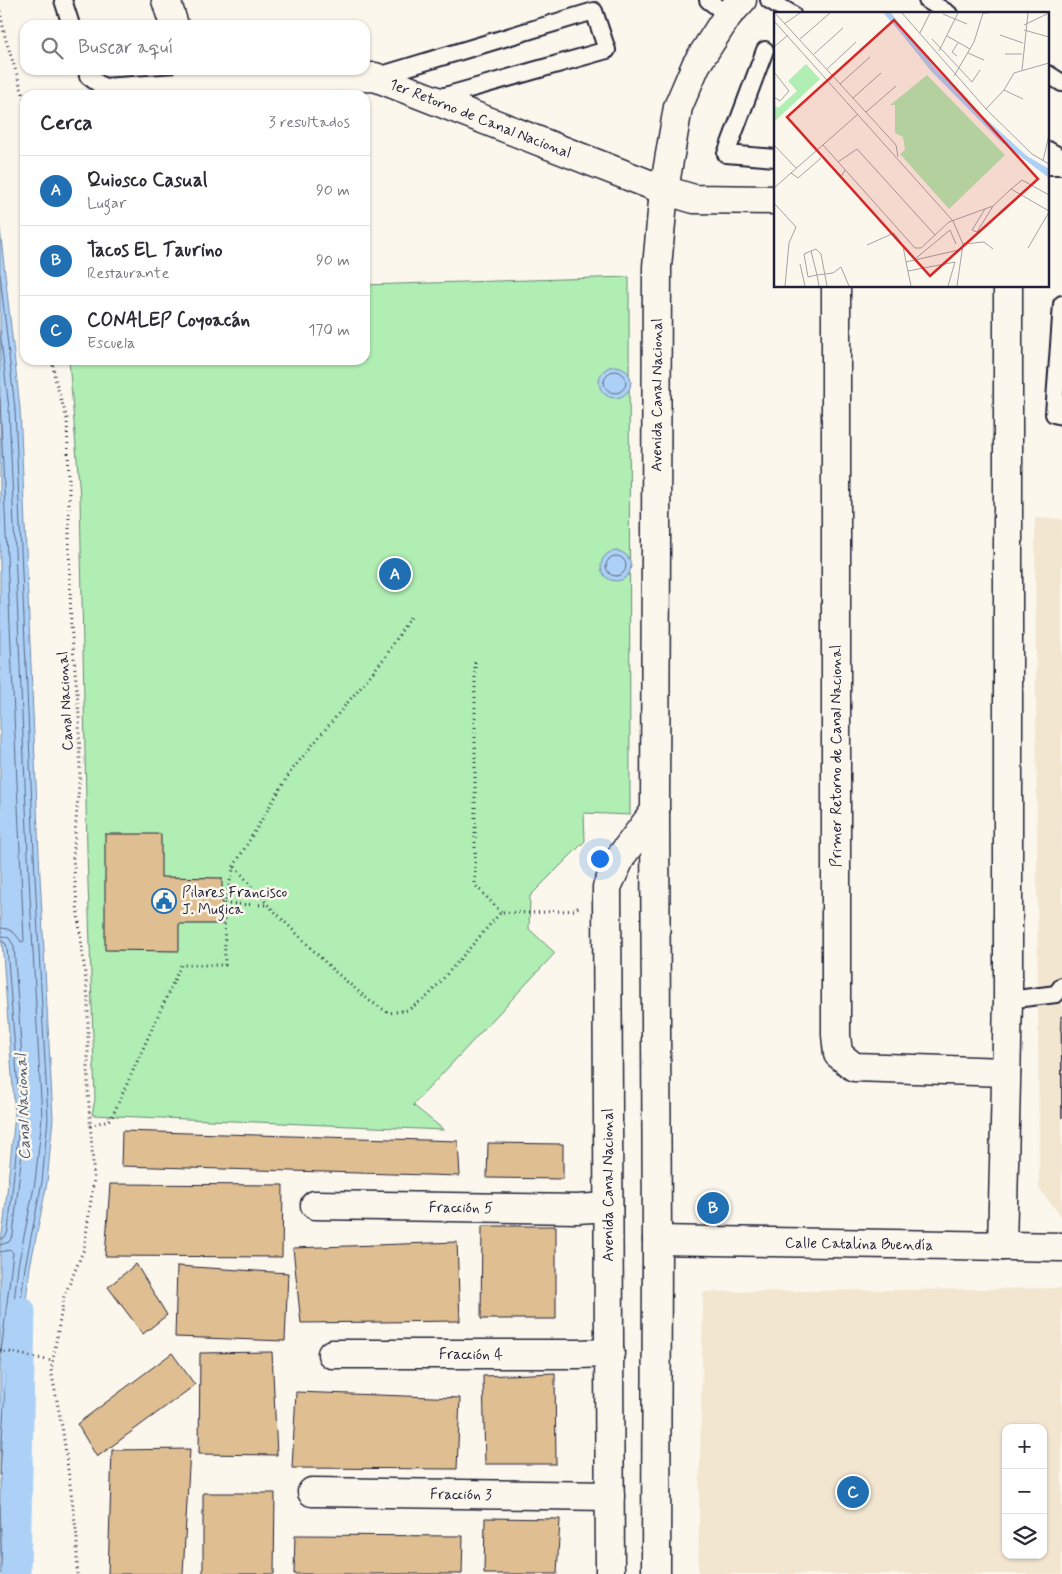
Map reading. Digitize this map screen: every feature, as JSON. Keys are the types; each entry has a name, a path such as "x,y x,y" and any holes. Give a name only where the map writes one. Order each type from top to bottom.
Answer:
{"street":[{"path":"166,0 172,20"},
{"name":"Avenida Canal Nacional","path":"656,1574 655,811 657,267 664,190 678,107 696,65 726,5"},
{"name":"1er Retorno de Canal Nacional","path":"190,75 375,77 664,190"},
{"path":"664,190 694,200 774,200"},
{"name":"Primer Retorno de Canal Nacional","path":"836,288 836,1036 838,1054 854,1067 1006,1072"},
{"path":"1002,1246 1008,1000 1008,288"},
{"name":"Avenida Canal Nacional","path":"610,1574 607,887 622,855 655,811"},
{"name":"Fracción 5","path":"315,1205 577,1209 608,1207"},
{"name":"Calle Catalina Buendía","path":"657,1240 1062,1246"},
{"name":"Fracción 4","path":"332,1354 610,1353"},
{"name":"Fracción 3","path":"312,1492 610,1496"}],"lane":[{"path":"63,0 69,20"},
{"path":"769,0 789,12"},
{"path":"927,0 946,12"},
{"path":"375,77 594,11 607,50 434,99"},
{"path":"765,50 754,75 726,154 774,158"},
{"path":"88,75 103,87 190,75"},
{"path":"1050,75 1062,83"},
{"path":"1050,151 1062,158"},
{"path":"1062,304 1054,414 1062,416"},
{"path":"1008,1000 1056,994 1062,986"}],"path":[{"path":"0,11 5,37 22,90"},
{"path":"0,39 5,37"},
{"name":"Canal Nacional","path":"53,365 67,419 70,477 71,625 80,772 73,858 88,998 88,1091 94,1179 84,1248 64,1297 50,1370 63,1432 77,1537 77,1574"},
{"path":"90,1126 111,1119 182,965 225,965 224,904 234,866 291,771 386,656 410,617"},
{"path":"475,662 475,885 501,912 530,913 575,910 607,887"},
{"path":"234,866 268,905 333,970 370,1001 389,1012 408,1010 428,996 501,912"},
{"path":"224,904 268,905"},
{"path":"0,1350 52,1361"}],"shaded area":[{"path":"1035,518 1062,519 1062,1217 1039,1189"},
{"path":"1062,1288 1062,1574 698,1574 703,1292"}],"green space":[{"path":"629,277 630,815 584,813 585,841 530,896 529,929 555,953 413,1105 444,1130 92,1115 95,1099 87,852 80,497 69,365 370,365 370,285"}],"water":[{"name":"Canal Nacional","path":"0,229 20,408 40,877 53,1118 47,1183 30,1267 17,1374 11,1484 13,1574 0,1574 0,1247 15,1115 0,914"},
{"path":"615,366 621,367 626,371 630,376 630,388 626,393 621,397 615,398 609,397 604,393 600,388 599,382 600,376 604,371 609,367"},
{"path":"616,551 622,552 630,560 630,572 622,580 616,581 610,580 602,572 601,566 602,560 610,552"}],"building":[{"name":"Pilares Francisco J. Mugica","path":"105,834 161,834 161,877 222,878 222,924 179,924 179,951 105,950"},
{"path":"1061,1016 1062,1016 1062,1118"},
{"path":"122,1131 458,1141 460,1176 121,1166"},
{"path":"488,1143 563,1144 563,1179 487,1178"},
{"path":"110,1184 283,1185 282,1257 105,1256"},
{"path":"482,1226 556,1226 556,1319 481,1319"},
{"path":"457,1242 460,1321 301,1323 293,1248"},
{"path":"136,1264 167,1315 143,1334 108,1287"},
{"path":"177,1266 288,1273 285,1341 175,1337"},
{"path":"272,1352 277,1455 199,1454 200,1353"},
{"path":"172,1353 195,1385 97,1457 77,1424"},
{"path":"555,1373 556,1464 485,1464 483,1376"},
{"path":"296,1392 460,1398 457,1469 292,1468"},
{"path":"190,1449 183,1574 108,1574 112,1450"},
{"path":"203,1493 275,1493 274,1574 203,1574"},
{"path":"485,1518 560,1519 557,1574 484,1574"},
{"path":"295,1535 463,1536 462,1574 294,1574"}],"waterway":[{"name":"Canal Nacional","path":"16,1574 21,1311"}],"place":[{"name":"Quiosco Casual","path":"395,574"},
{"name":"Pilares Francisco J. Mugica","path":"164,901"},
{"name":"Tacos EL Taurino","path":"713,1208"},
{"name":"CONALEP Coyoacán","path":"853,1492"}]}
